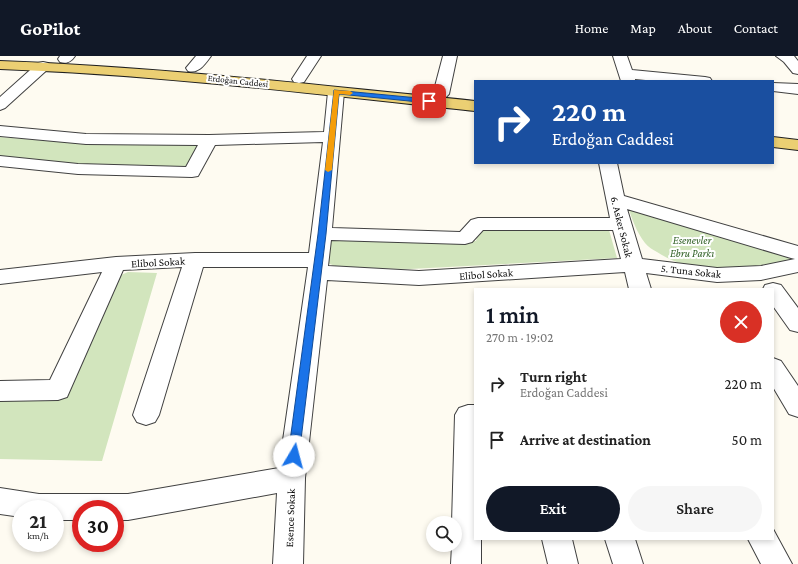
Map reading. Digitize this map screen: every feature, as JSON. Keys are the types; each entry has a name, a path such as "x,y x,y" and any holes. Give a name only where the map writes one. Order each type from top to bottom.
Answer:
{"main road":[{"name":"Erdoğan Caddesi","path":"0,57 198,76 474,106"},
{"name":"Erdoğan Caddesi","path":"0,65 66,58 193,68 474,98"},
{"path":"774,134 798,137"},
{"path":"774,142 798,145"}],"street":[{"path":"193,68 204,56"},
{"path":"299,79 314,56"},
{"path":"441,94 450,56"},
{"path":"620,56 627,78 679,80"},
{"path":"783,56 789,59 798,70"},
{"path":"0,105 39,60"},
{"path":"774,87 798,89"},
{"name":"Esence Sokak","path":"288,564 291,478 322,234 336,92"},
{"path":"0,131 86,139 208,140 332,137"},
{"path":"0,161 78,169 192,172 208,140"},
{"name":"6. Asker Sokak","path":"608,164 621,224 640,288"},
{"path":"615,199 798,253"},
{"path":"322,234 465,238 478,224 621,224"},
{"path":"146,415 195,260"},
{"name":"Elibol Sokak","path":"0,276 116,264 195,260 317,266 419,278 493,281 542,280 632,265"},
{"path":"0,391 58,390 116,264"},
{"name":"5. Tuna Sokak","path":"632,265 721,282 769,284 798,265"},
{"path":"774,291 798,324"},
{"path":"774,369 798,407"},
{"path":"466,564 468,415 474,415"},
{"path":"0,501 39,507 128,507 291,478"},
{"path":"557,540 563,564"},
{"path":"620,540 628,564"},
{"path":"763,540 777,564"}],"green space":[{"path":"0,137 88,144 198,143 187,168 79,166 0,158"},
{"name":"Esenevler Ebru Parkı","path":"628,207 790,256 792,261 723,268 689,266 672,260 648,246 637,230"},
{"path":"479,228 609,230 617,258 410,269 341,268 327,263 329,239 476,241"},
{"path":"128,272 157,273 102,461 0,459 0,397 67,395 121,275"}],"slow traffic":[{"path":"328,170 336,92 350,93"}],"route":[{"path":"294,456 322,234 336,92 429,101"}]}
